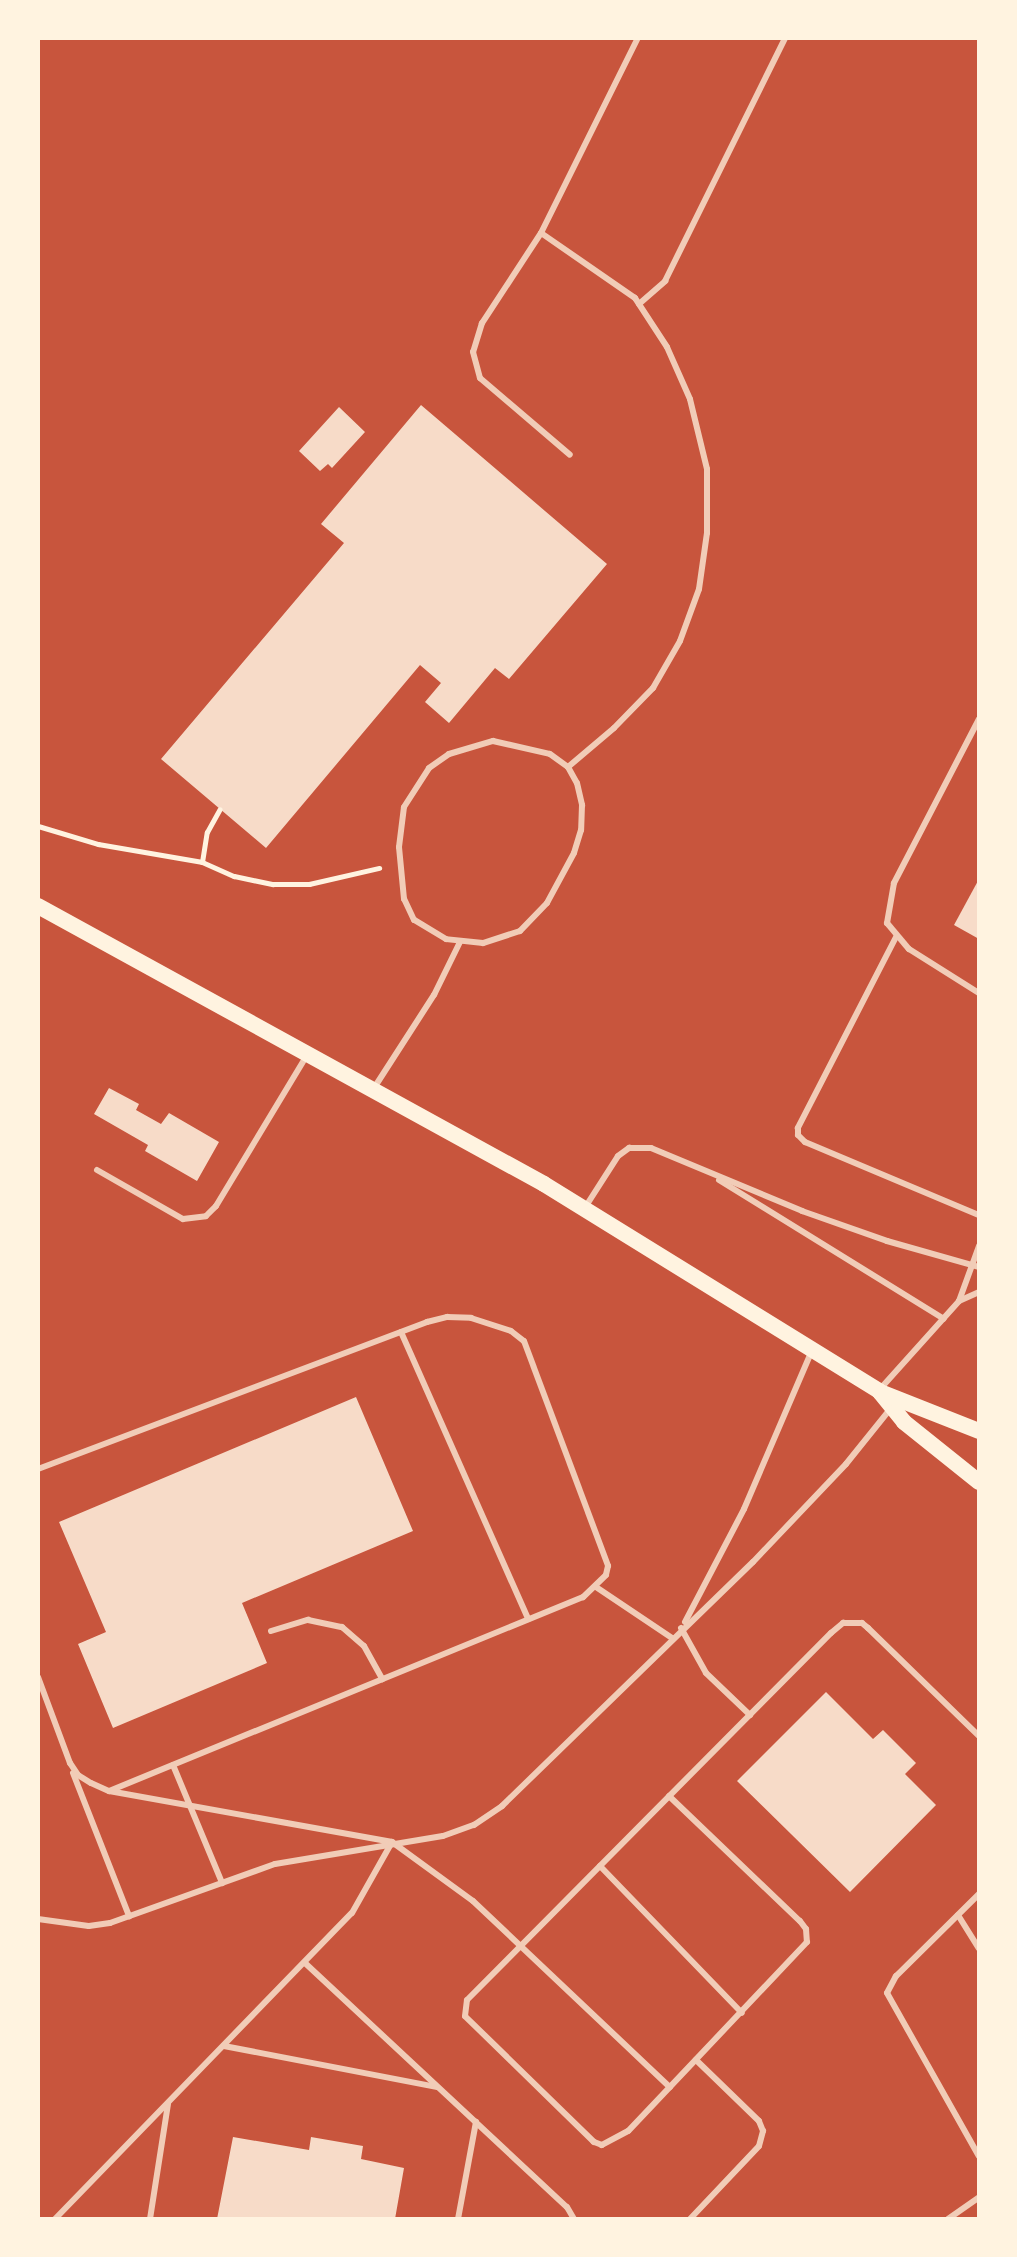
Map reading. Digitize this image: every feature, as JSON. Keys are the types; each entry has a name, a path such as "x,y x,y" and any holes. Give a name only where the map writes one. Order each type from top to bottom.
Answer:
{"main road":[{"path":"38,906 374,1088 584,1209 879,1391 979,1482"},
{"path":"895,1404 979,1431"}],"lane":[{"path":"570,455 480,378 473,352 482,323 541,233 638,38"},
{"path":"639,304 665,281 785,38"},
{"path":"541,233 596,268 639,304 667,347 690,399 707,469 707,533 699,589 680,641 653,688 614,728 568,767"},
{"path":"979,719 894,883 887,923 896,937 979,993"},
{"path":"493,741 550,754 568,767 577,783 582,805 581,830 574,853 547,903 520,931 483,943 460,942 433,934 414,920 404,899 400,863 404,807 429,768 449,754 493,741"},
{"path":"896,937 798,1128 798,1135 805,1142 979,1215"},
{"path":"374,1088 434,995 460,942"},
{"path":"97,1170 183,1219 206,1216 216,1206 308,1053"},
{"path":"584,1209 618,1156 629,1148 651,1148 887,1241 976,1266"},
{"path":"701,1170 944,1319"},
{"path":"879,1391 959,1301 976,1266 979,1246"},
{"path":"959,1301 979,1292"},
{"path":"38,1469 401,1332 447,1317 471,1318 511,1331 524,1341 605,1551 606,1575 583,1597 109,1791"},
{"path":"401,1332 528,1619"},
{"path":"681,1628 744,1509 812,1350"},
{"path":"38,1919 89,1926 129,1916 309,1856 443,1836 474,1825 502,1806 784,1530 895,1404"},
{"path":"596,1587 672,1638"},
{"path":"271,1631 308,1620 342,1627 364,1646 382,1679"},
{"path":"669,1796 806,1929 807,1942 803,1950 620,2139 610,2144 594,2142 465,2016 467,2000 521,1946 669,1796 831,1633 851,1621 868,1628 979,1736"},
{"path":"681,1628 706,1673 750,1715"},
{"path":"38,1677 129,1916"},
{"path":"62,1744 78,1775 109,1791 392,1842 473,1901 670,2087"},
{"path":"173,1765 222,1883"},
{"path":"55,2219 305,1963 364,1897 392,1842"},
{"path":"600,1866 742,2013"},
{"path":"979,1894 896,1976 887,1993 979,2156"},
{"path":"958,1915 979,1948"},
{"path":"305,1963 567,2207 574,2219"},
{"path":"224,2046 438,2087"},
{"path":"690,2219 759,2146 763,2131 759,2121 696,2060"},
{"path":"150,2219 168,2104"},
{"path":"458,2219 476,2122"},
{"path":"948,2219 979,2197"}],"path":[{"path":"202,862 207,832 220,809"},
{"path":"38,826 98,844 202,862 234,876 273,884 309,884 400,863"}],"building":[{"path":"421,405 607,564 509,679 495,668 449,723 425,702 441,683 420,665 266,848 161,759 344,543 321,524"},
{"path":"339,407 365,432 332,468 328,464 320,471 299,451"},
{"path":"979,879 979,939 954,925"},
{"path":"109,1088 139,1104 136,1110 161,1124 169,1113 219,1142 197,1181 145,1151 148,1145 94,1114"},
{"path":"356,1397 413,1531 242,1603 267,1663 113,1728 78,1644 106,1632 59,1522"},
{"path":"826,1692 873,1739 883,1730 916,1763 905,1774 936,1805 850,1892 737,1781"},
{"path":"233,2137 309,2150 311,2137 363,2146 361,2159 404,2168 395,2219 217,2219"}]}
